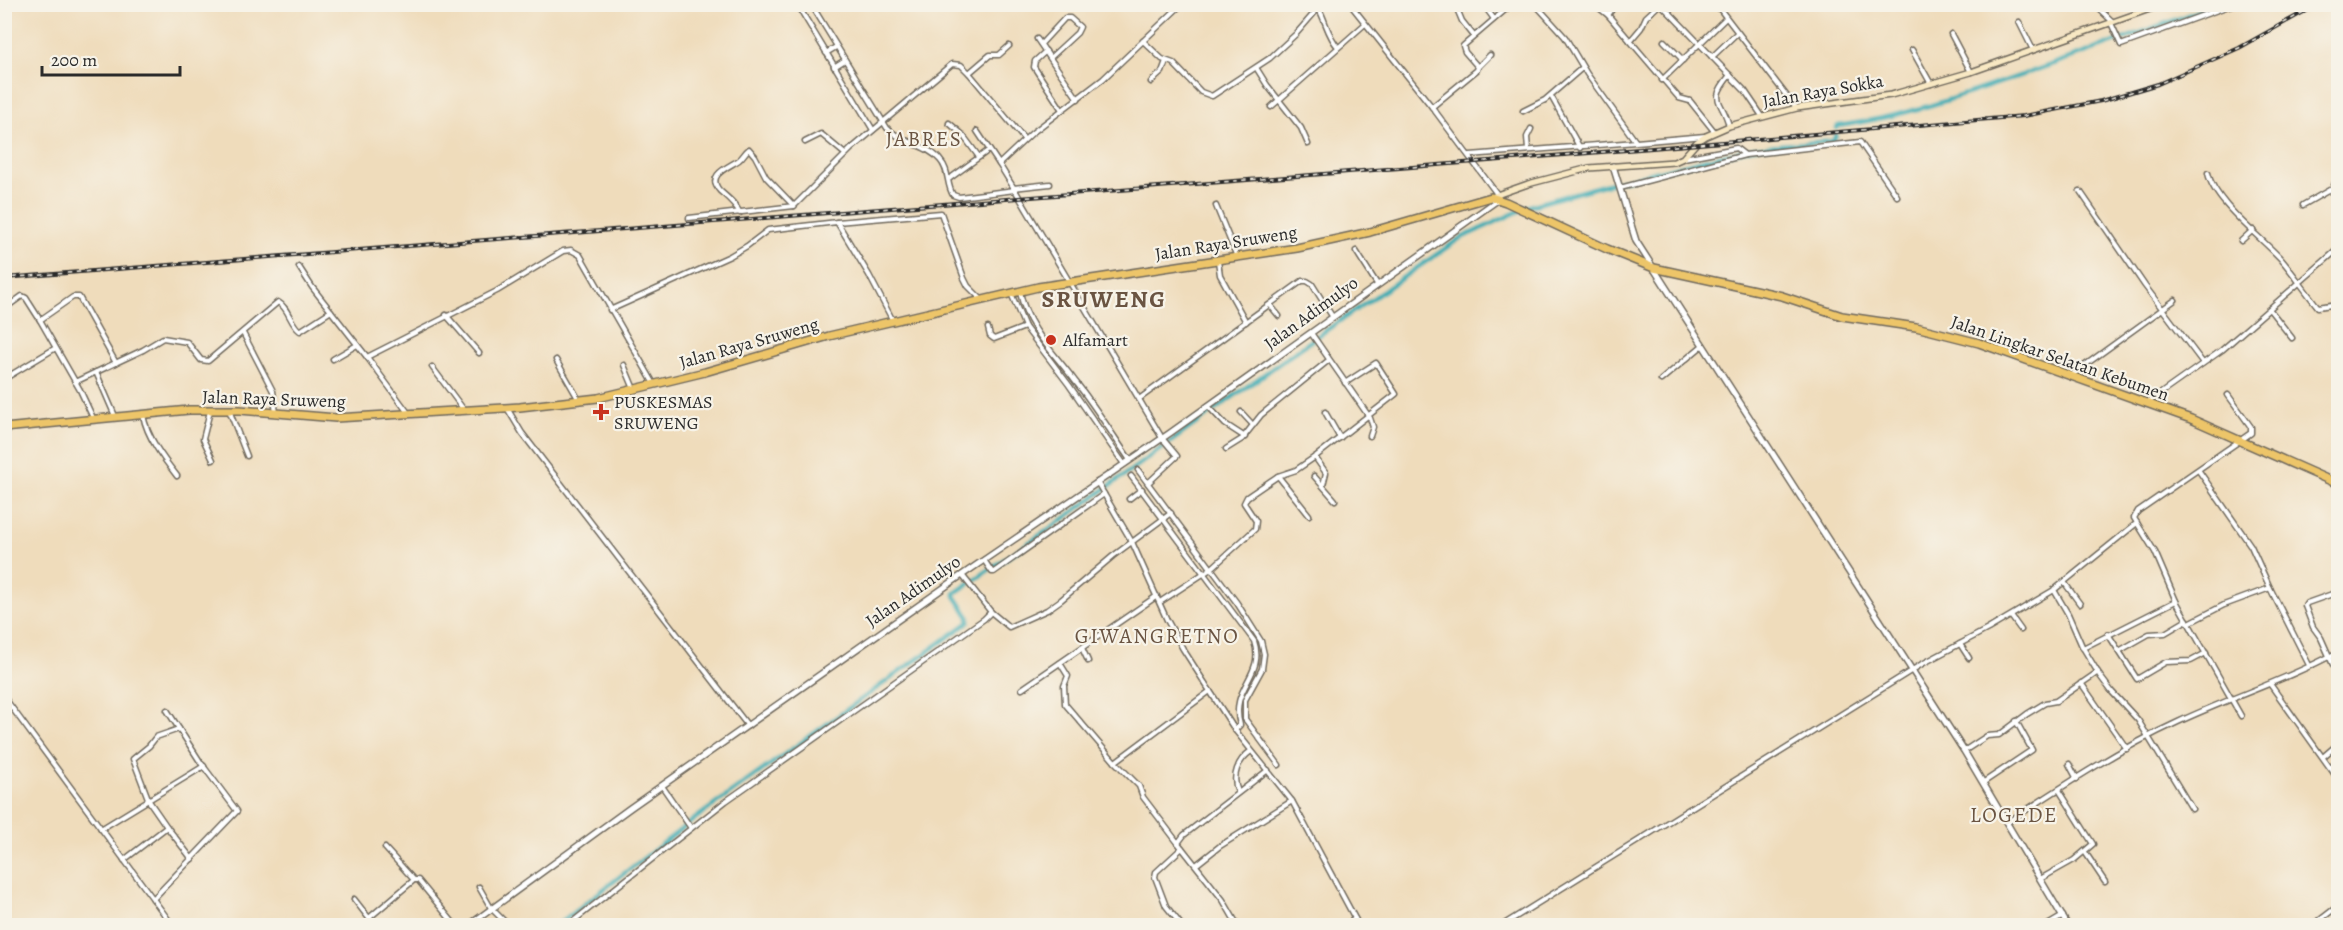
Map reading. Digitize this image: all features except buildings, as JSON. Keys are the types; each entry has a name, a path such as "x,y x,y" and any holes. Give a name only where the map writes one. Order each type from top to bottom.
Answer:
{"highway":[{"name":"Jalan Lingkar Selatan Kebumen","path":"1496,197 1607,249 1654,268 1782,296 1842,316 1950,334 2009,354 2146,403 2240,440 2338,484"},
{"name":"Jalan Raya Sruweng","path":"4,428 94,421 115,416 170,411 229,410 336,418 507,407 598,398 829,336 1011,293 1068,282 1237,258 1353,237 1496,197"}],"main road":[{"name":"Jalan Raya Sokka","path":"1683,158 1697,142 1714,131 1729,126 1797,108 1891,95 1931,84 2033,51 2164,4"},
{"path":"1496,197 1557,175 1613,166 1666,163 1683,158"}],"street":[{"path":"797,4 873,130"},
{"path":"811,4 883,123 892,133 937,156 944,165 951,192 956,196 1050,184"},
{"path":"999,164 1024,140 1103,79 1182,4"},
{"path":"1143,41 1166,61 1173,63 1205,94 1212,96 1257,69 1282,48 1322,4"},
{"path":"1350,4 1469,155 1496,197"},
{"path":"1455,4 1462,21 1474,36"},
{"path":"1483,4 1494,19"},
{"path":"1535,4 1565,37 1582,68 1636,142"},
{"path":"1594,4 1608,15 1680,99 1690,101 1714,131"},
{"path":"1608,15 1616,4"},
{"path":"1629,41 1641,28 1646,17 1661,4 1751,98 1762,117"},
{"path":"1716,4 1797,108"},
{"path":"2094,4 2112,23 2118,43 2121,45 2234,4"},
{"path":"1478,67 1463,48 1509,6"},
{"path":"1318,9 1326,22 1331,38 1338,47"},
{"path":"1041,44 1065,18 1070,18 1080,27 1077,33 1051,57"},
{"path":"1662,80 1726,18"},
{"path":"2019,22 2033,51"},
{"path":"1271,107 1365,24"},
{"path":"1712,57 1737,33"},
{"path":"1951,33 1971,72"},
{"path":"1037,39 1078,99"},
{"path":"1664,41 1683,60"},
{"path":"826,53 836,46"},
{"path":"969,73 988,56 999,55 1009,46"},
{"path":"1912,50 1931,84"},
{"path":"1046,51 1035,61 1034,68 1062,110"},
{"path":"1432,107 1467,80 1490,55"},
{"path":"834,67 845,60"},
{"path":"1151,82 1162,72 1166,61"},
{"path":"689,218 794,206 845,154 947,66 956,63 969,73 1024,140"},
{"path":"1523,111 1551,96 1582,68"},
{"path":"1257,69 1301,128 1308,144"},
{"path":"1729,126 1718,104 1718,93 1719,88 1730,75"},
{"path":"1551,96 1580,148"},
{"path":"949,123 964,136 979,157"},
{"path":"1528,150 1527,137 1531,129"},
{"path":"977,131 999,164 1163,440 1177,456 1148,483"},
{"path":"805,142 821,134 845,154"},
{"path":"1469,155 1580,148 1706,136"},
{"path":"1618,183 1744,154 1860,142 1897,196"},
{"path":"740,213 717,188 716,180 720,172 740,159 749,149 766,177 794,206"},
{"path":"1683,158 1739,149 1744,154"},
{"path":"949,179 990,150"},
{"path":"1613,166 1632,234 1984,782 2068,926"},
{"path":"2208,173 2213,188 2220,198 2280,258 2319,308 2331,305 2338,315"},
{"path":"2303,205 2333,188 2335,183"},
{"path":"2333,188 2338,200"},
{"path":"2080,190 2161,308 2203,363"},
{"name":"Jalan Adimulyo","path":"468,926 962,575 1101,489 1124,465 1210,407 1496,197"},
{"path":"1216,206 1237,258"},
{"path":"610,310 730,256 768,230 941,213 964,278 968,286 983,301"},
{"path":"837,222 893,321"},
{"path":"2241,241 2253,230"},
{"path":"2146,403 2203,363 2270,310 2338,249"},
{"path":"367,357 497,291 563,251 571,250 580,255 655,384"},
{"path":"1356,251 1377,284"},
{"path":"1218,261 1220,275 1246,322"},
{"path":"299,267 409,414"},
{"path":"1139,399 1299,283 1307,281 1319,293 1332,316"},
{"path":"1020,291 1024,309 1032,324 1076,381 1130,461"},
{"path":"1011,293 1026,327 1124,465"},
{"path":"4,309 22,296 26,298 75,382 94,421"},
{"path":"40,320 73,297 80,297 116,363"},
{"path":"2069,376 2175,300"},
{"path":"75,382 164,338 187,342 204,362 215,357 278,302 283,304 300,331 331,311"},
{"path":"1270,305 1279,316"},
{"path":"2270,310 2292,338"},
{"path":"446,315 479,353"},
{"path":"988,328 990,336 994,339 1026,327"},
{"path":"243,333 273,391 276,413"},
{"path":"1311,333 1369,416 1373,427 1370,436"},
{"path":"333,359 357,345"},
{"path":"1661,380 1703,345"},
{"path":"4,379 54,348"},
{"path":"556,360 579,400"},
{"path":"1226,449 1245,437 1253,424 1265,412 1329,360"},
{"path":"1160,602 1212,568 1256,528 1256,521 1244,503 1245,499 1278,476 1296,470 1315,457 1396,394 1377,364 1373,364 1345,383"},
{"path":"624,365 634,389"},
{"path":"432,367 464,410"},
{"path":"96,372 115,416"},
{"path":"1069,386 1076,381"},
{"path":"2228,395 2252,429 2251,433 2134,516 2155,552 2176,601 2241,717"},
{"path":"507,407 522,433 748,726"},
{"path":"1210,407 1225,424 1245,437"},
{"path":"229,410 247,456"},
{"path":"210,411 203,439 213,460"},
{"path":"1241,412 1253,424"},
{"path":"1325,412 1340,438"},
{"path":"143,415 147,428 162,456 177,476"},
{"path":"1315,457 1326,474 1323,485"},
{"path":"1138,470 1254,627 1263,646 1264,659 1260,674 1245,700 1245,722 1279,765"},
{"path":"2199,471 2252,546 2270,588 2309,665"},
{"path":"1131,476 1231,608 1250,634 1256,647 1254,671 1238,700 1240,725"},
{"path":"1278,476 1309,515"},
{"path":"1314,476 1335,500"},
{"path":"984,560 992,572 1038,543 1101,489 1132,542 1175,636 1235,730 1292,801 1359,926"},
{"path":"1129,499 1142,489"},
{"path":"962,575 991,612 1009,627 1047,610 1171,513"},
{"path":"1501,926 1912,670 2054,590 2137,523"},
{"path":"2064,582 2080,604"},
{"path":"2119,651 2149,634 2165,633 2224,605 2270,588"},
{"path":"2054,590 2083,648 2098,672 2112,693 2138,720 2192,809"},
{"path":"2338,592 2306,605 2313,627 2331,656 2338,676"},
{"path":"1022,689 1157,596"},
{"path":"2083,648 2176,601"},
{"path":"1231,608 1237,603"},
{"path":"567,926 690,827 991,612"},
{"path":"2011,616 2021,630"},
{"path":"2108,634 2137,679 2166,662 2191,661 2206,653"},
{"path":"1960,644 1969,658"},
{"path":"1256,647 1263,646"},
{"path":"1082,648 1089,661"},
{"path":"2008,822 2147,736 2270,684 2338,652"},
{"path":"2331,656 2338,664"},
{"path":"1060,663 1068,676 1064,686 1065,704 1139,786 1143,797 1223,900 1238,926"},
{"path":"1254,671 1260,674"},
{"path":"1964,751 1987,736 1999,735 2016,721 2043,704 2056,700 2098,672"},
{"path":"2081,683 2127,749"},
{"path":"2270,684 2324,756 2338,779"},
{"path":"1115,762 1210,692"},
{"path":"4,697 173,926"},
{"path":"1238,700 1245,700"},
{"path":"153,899 237,811 167,710"},
{"path":"1984,782 2032,749 2016,721"},
{"path":"1235,730 1245,722"},
{"path":"179,729 156,737 133,759 149,801 192,859"},
{"path":"2324,756 2338,744"},
{"path":"1238,792 1235,781 1238,763 1251,751"},
{"path":"2069,764 2077,779"},
{"path":"101,829 204,766"},
{"path":"1178,843 1184,835 1269,770"},
{"path":"662,787 690,827"},
{"path":"2042,878 2085,852 2093,843 2060,790"},
{"path":"1196,866 1220,846 1292,801"},
{"path":"124,860 167,828"},
{"path":"385,848 414,880 418,880 456,926"},
{"path":"1182,848 1156,872 1155,877 1166,906 1182,926"},
{"path":"2085,852 2105,882"},
{"path":"369,918 414,880"},
{"path":"479,887 491,908 509,926"},
{"path":"354,899 375,926"},
{"path":"2312,926 2338,906"},
{"path":"2046,926 2063,916"},
{"path":"1344,926 1355,919"}],"waterway":[{"path":"1837,128 1911,111 1958,97 2217,4"},
{"path":"556,926 696,818 969,622 969,617 955,593 1062,520 1302,347 1459,239 1530,206 1600,186 1756,147 1833,141 1836,135"}],"railway":[{"path":"4,278 1652,148 2024,116 2101,101 2158,84 2239,48 2318,4"}],"place":[{"name":"Alfamart","path":"1051,340"},
{"name":"PUSKESMAS SRUWENG","path":"601,412"}],"district":[{"name":"JABRES","path":"924,139"},
{"name":"SRUWENG","path":"1104,299"},
{"name":"GIWANGRETNO","path":"1157,636"},
{"name":"LOGEDE","path":"2014,815"}]}
